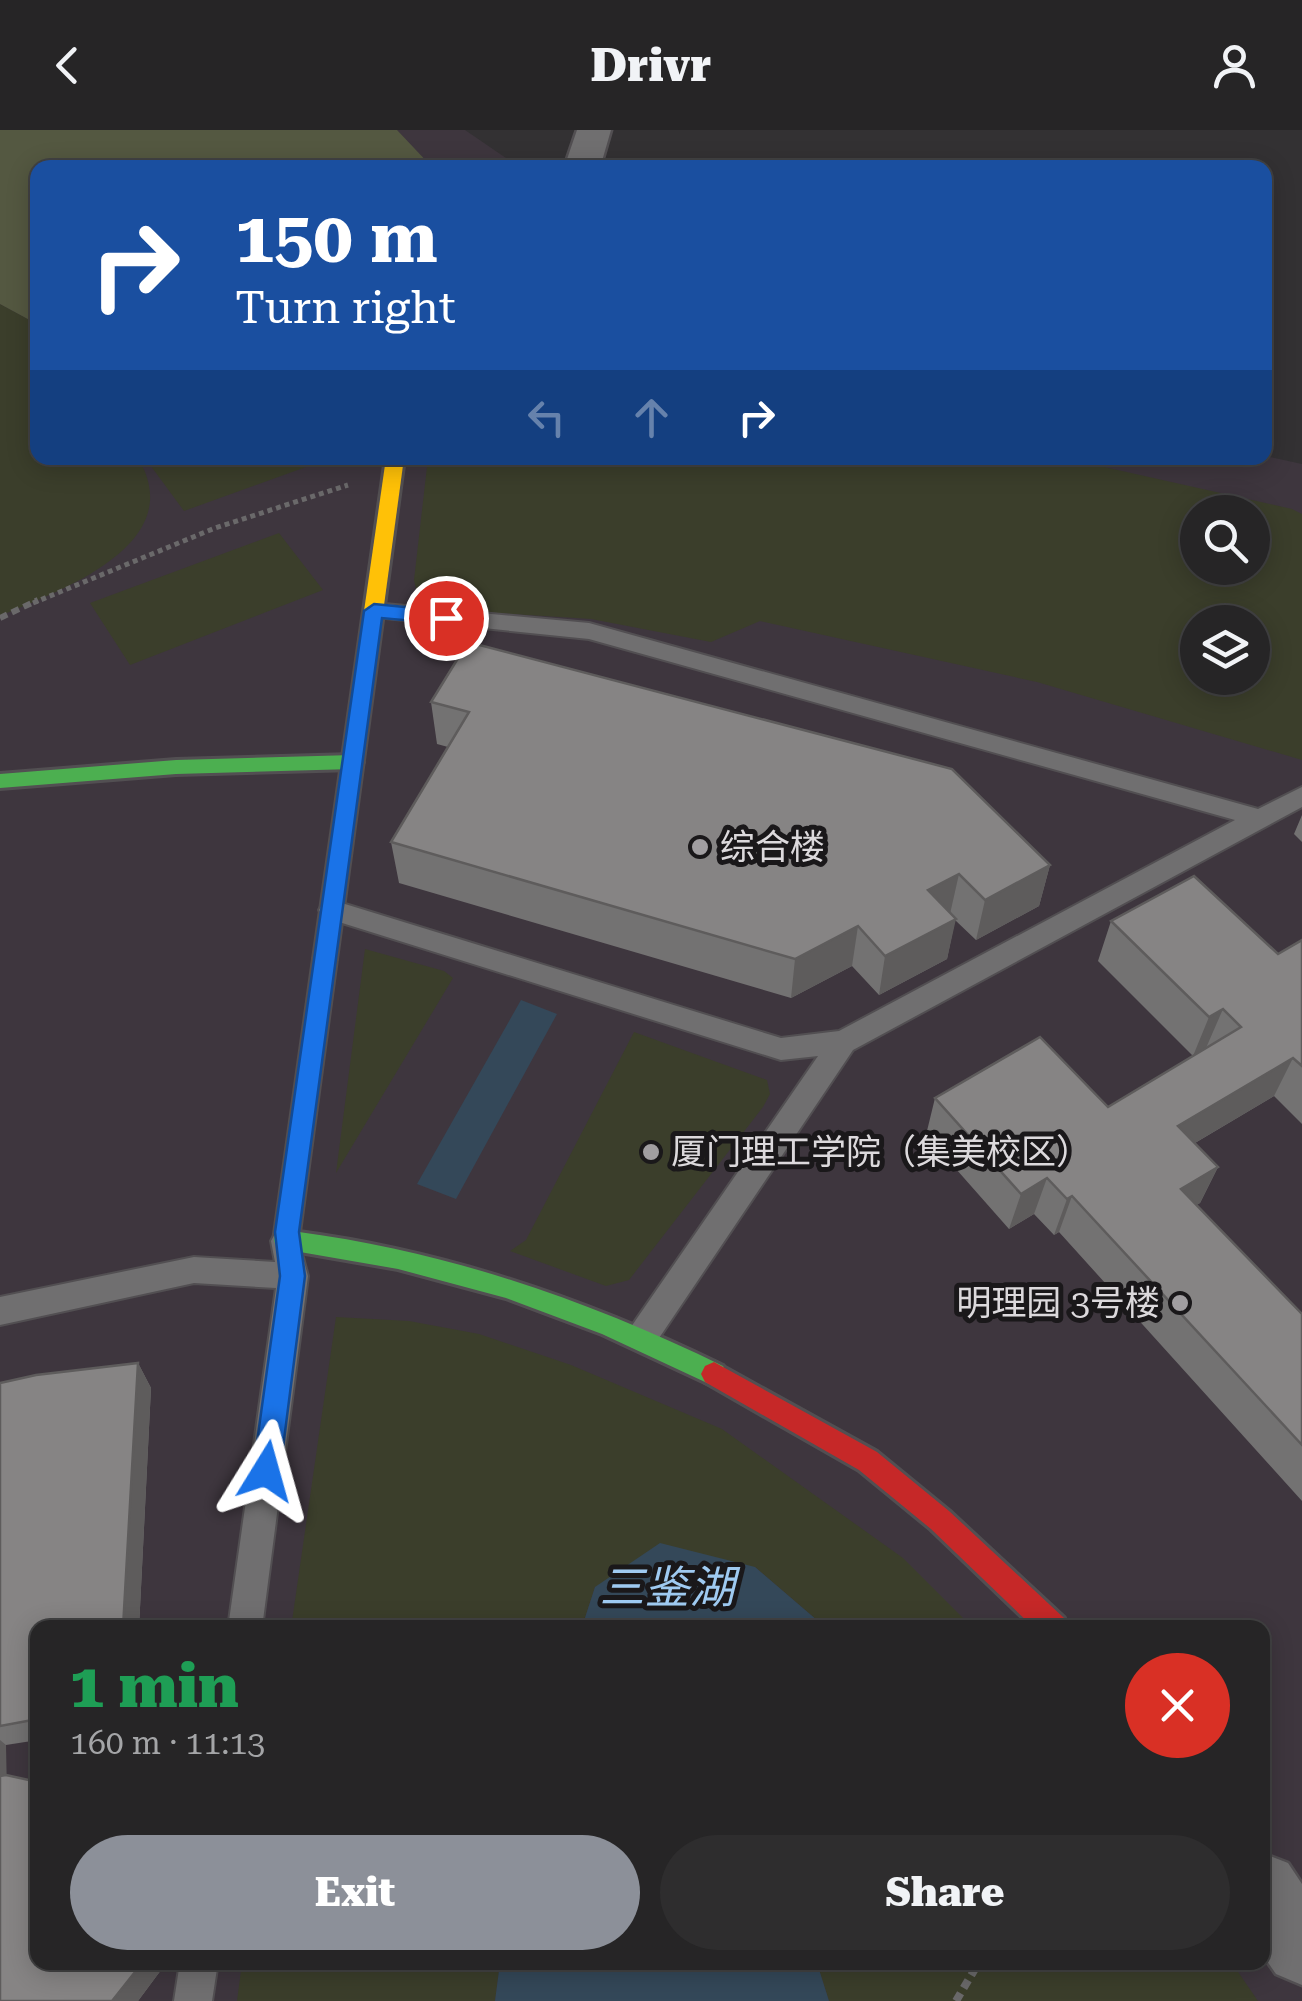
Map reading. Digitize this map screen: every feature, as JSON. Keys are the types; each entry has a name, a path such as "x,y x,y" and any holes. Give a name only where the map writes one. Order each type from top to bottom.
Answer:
{"street":[{"path":"585,160 594,130"},
{"path":"394,465 286,1240 396,1255 481,1277 586,1311 642,1337 775,1406 867,1461 974,1552 1046,1620"},
{"path":"0,782 128,769 353,762"},
{"path":"1270,1901 1302,1948"}],"lane":[{"path":"374,611 589,631 1259,818"},
{"path":"332,910 781,1049 843,1042 1302,796"},
{"path":"642,1337 843,1042"},
{"path":"247,1620 293,1276 286,1240"},
{"path":"0,1311 194,1270 293,1276"},
{"path":"193,2001 197,1970"}],"path":[{"path":"0,618 97,572 394,465"},
{"path":"956,2001 974,1970"}],"shaded area":[{"name":"厦门理工学院（集美校区）","path":"0,130 465,130 509,160 30,160 30,465 1272,465 1272,458 1302,464 1302,2001 0,2001"}],"green space":[{"path":"0,130 397,130 425,160 30,160 30,320 0,304"},
{"path":"0,304 30,320 30,465 141,465 150,488 147,515 134,539 112,560 55,592 0,616"},
{"path":"150,465 312,465 184,511"},
{"path":"427,465 1095,465 1229,495 1180,495 1180,585 1270,585 1270,504 1302,514 1302,760 1037,682 760,621 711,642 591,619 450,610 418,598 414,580"},
{"path":"279,533 323,590 130,665 90,603"},
{"path":"365,949 444,971 453,978 336,1173"},
{"path":"634,1032 767,1080 770,1094 629,1280 606,1286 510,1251 526,1240"},
{"path":"336,1317 409,1321 479,1334 571,1365 722,1429 903,1558 965,1620 817,1620 755,1567 595,1587 584,1620 292,1620"},
{"path":"241,1970 499,1970 495,2001 237,2001"},
{"path":"819,1970 1237,1970 1258,2001 829,2001"}],"water":[{"path":"521,1000 557,1014 456,1199 417,1184"},
{"name":"三鉴湖","path":"660,1543 755,1567 817,1620 584,1620 595,1587"},
{"path":"499,1970 819,1970 829,2001 495,2001"}],"building":[{"name":"综合楼","path":"468,642 952,769 1050,865 985,900 959,874 928,890 956,919 885,956 858,926 795,959 391,842 469,712 431,702"},
{"path":"1194,876 1278,954 1302,940 1302,1066 1293,1058 1178,1126 1218,1167 1181,1189 1302,1314 1302,1445 1072,1196 1067,1199 1047,1178 1021,1194 935,1098 1040,1037 1108,1107 1241,1027 1223,1009 1209,1017 1111,921"},
{"path":"138,1363 123,1620 30,1620 30,1720 0,1726 0,1383"},
{"path":"0,1776 30,1780 30,1970 137,1970 112,2001 0,2001"}],"traffic: fast":[{"path":"0,781 176,767 353,762"},
{"path":"325,959 286,1241 398,1259 506,1287 611,1326 714,1374"}],"traffic: slow":[{"path":"325,959 394,465"}],"traffic: jam":[{"path":"714,1374 868,1461 940,1520 1046,1620"}],"place":[{"name":"综合楼","path":"700,847"},
{"name":"厦门理工学院（集美校区）","path":"651,1152"},
{"name":"明理园 3号楼","path":"1180,1303"}],"route":[{"path":"266,1471 293,1276 287,1232 374,611 446,618"}]}
